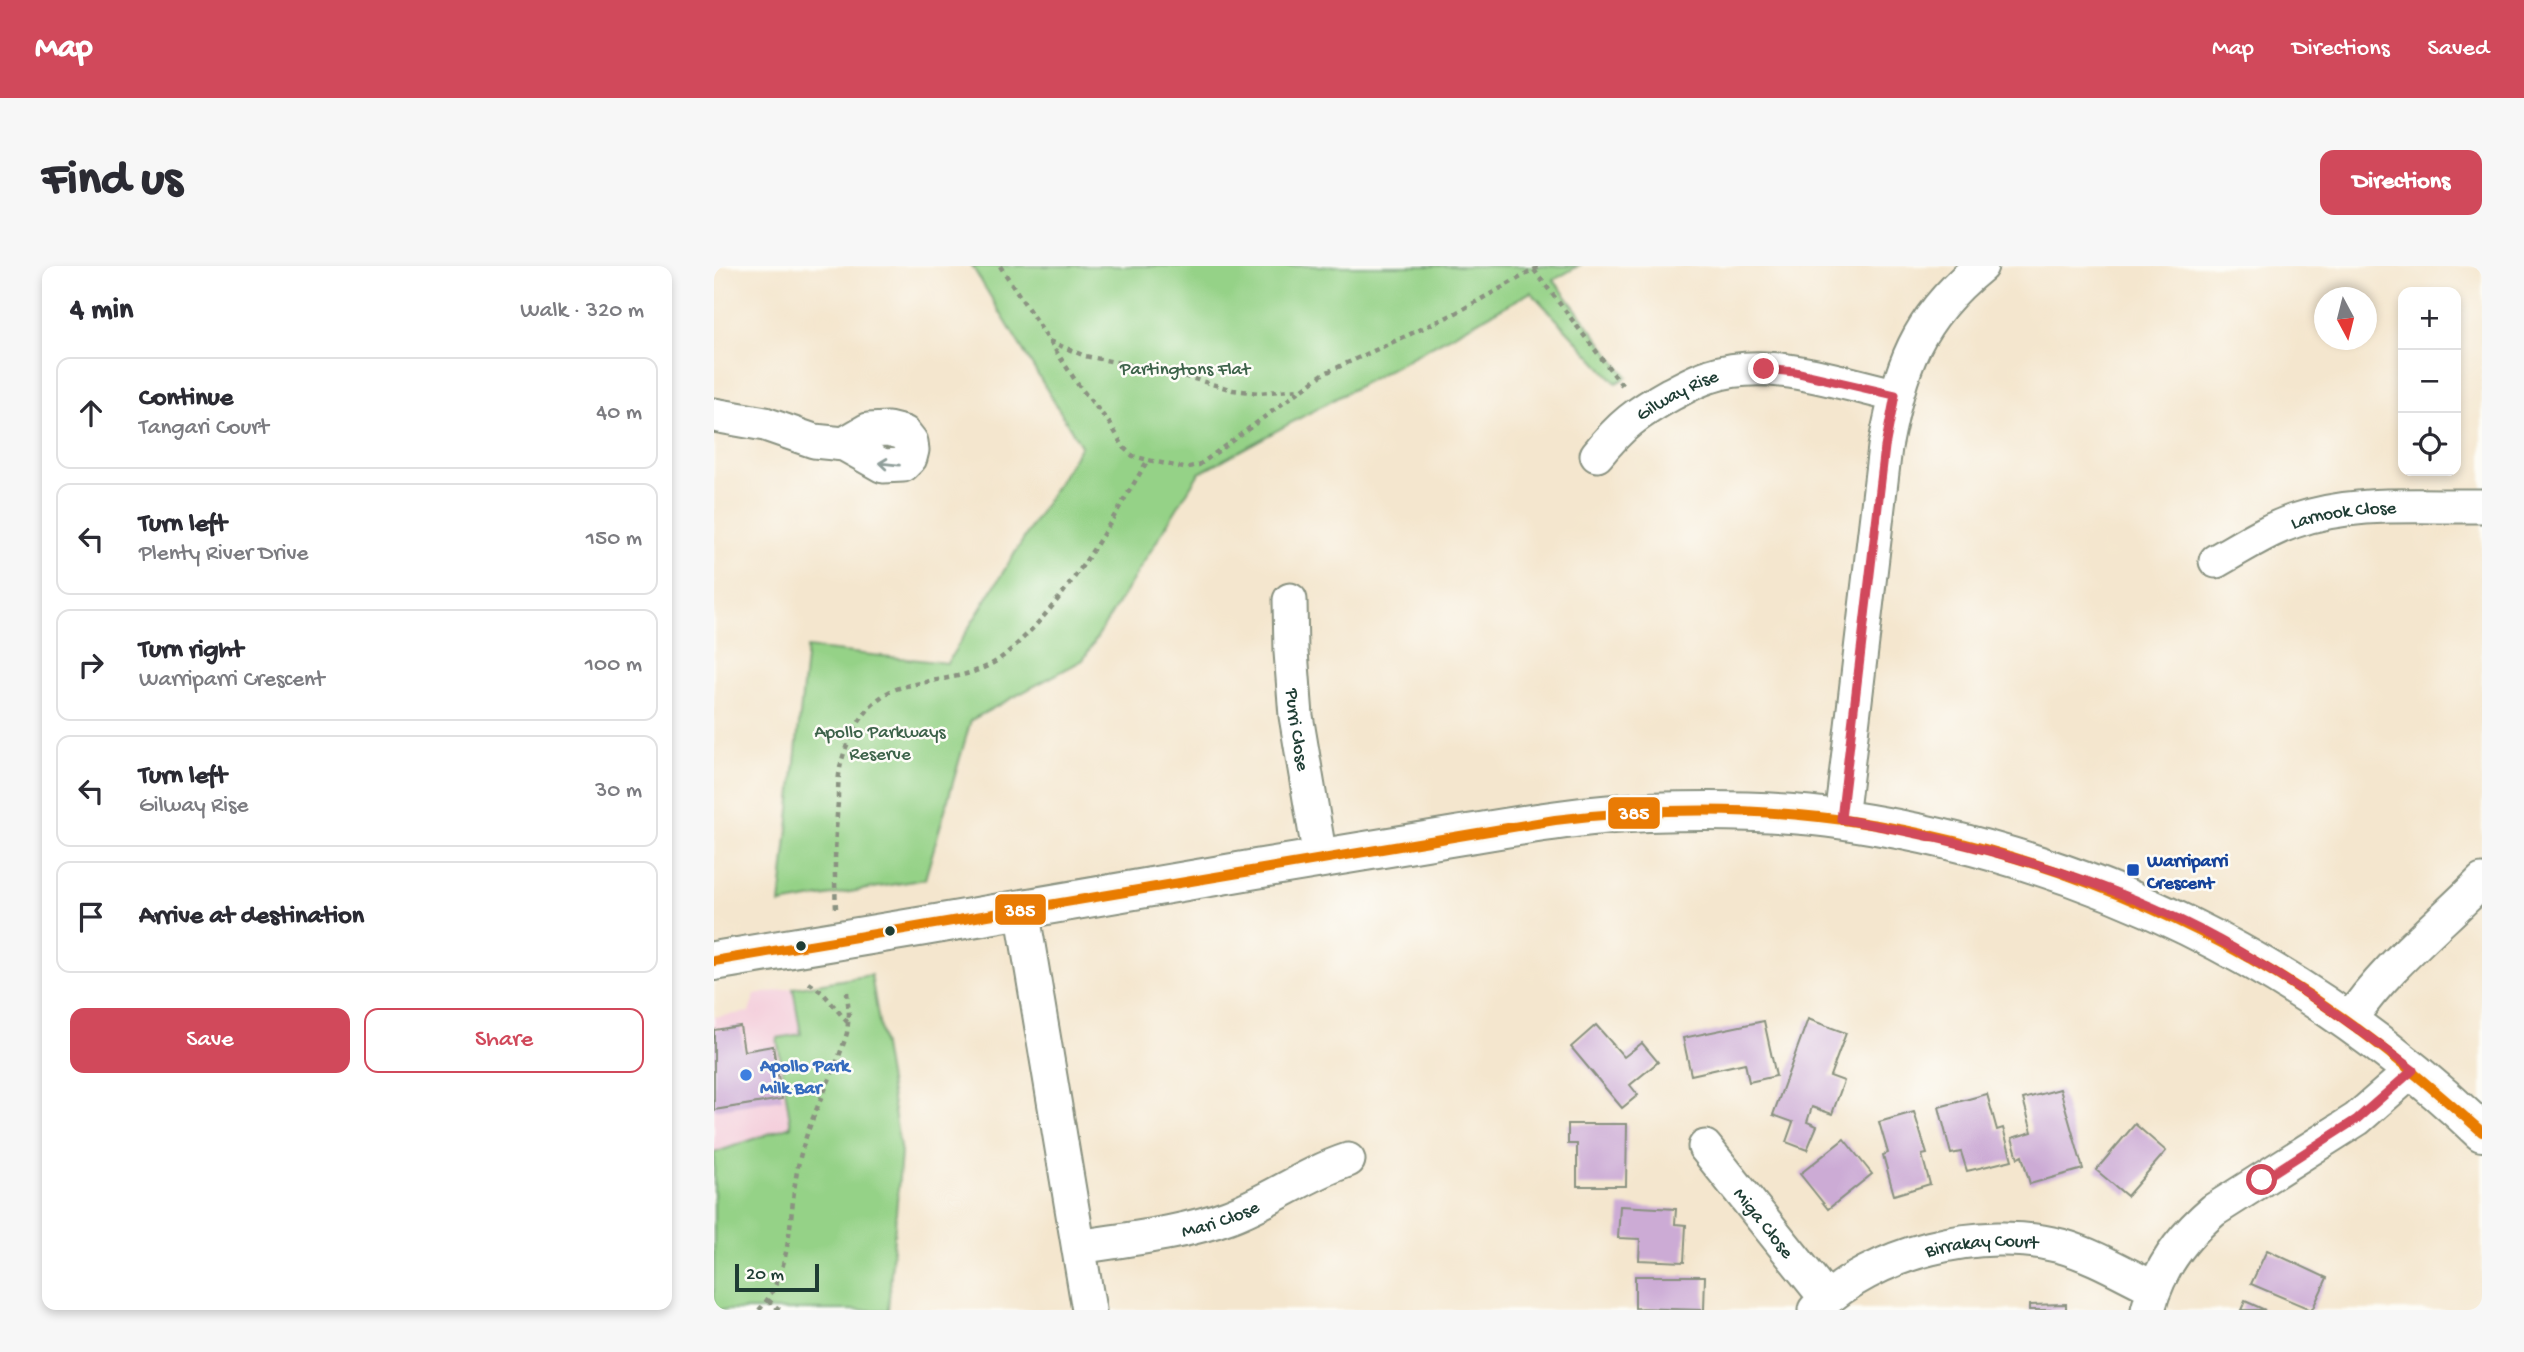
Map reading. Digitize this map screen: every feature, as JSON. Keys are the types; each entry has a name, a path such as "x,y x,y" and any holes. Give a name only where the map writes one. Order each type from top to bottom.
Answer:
{"street":[{"path":"1841,819 1885,447 1895,395 1907,359 1922,329 1940,304 1981,266"},
{"name":"Gilway Rise","path":"1597,455 1617,429 1641,410 1710,376 1737,370 1795,372 1895,395"},
{"path":"714,415 765,424 814,441 844,444"},
{"name":"Larnook Close","path":"2217,561 2293,521 2327,512 2379,507 2482,506"},
{"name":"Purri Close","path":"1290,600 1296,716 1320,858"},
{"path":"714,961 1320,858 1575,818 1645,812 1756,813 1841,819 1998,853 2070,876 2147,906 2217,939 2291,982 2349,1021 2413,1070 2482,1132"},
{"path":"2349,1021 2368,993 2482,881"},
{"path":"1022,909 1089,1310"},
{"path":"2151,1299 2176,1249 2199,1222 2357,1119 2413,1070"},
{"name":"Miga Close","path":"1705,1147 1821,1304"},
{"name":"Mari Close","path":"1079,1247 1189,1229 1258,1204 1318,1171 1348,1160"},
{"name":"Birrakay Court","path":"1821,1304 1849,1281 1922,1250 1991,1240 2030,1240 2086,1255 2151,1299"}],"path":[{"path":"1000,266 1079,386 1111,425 1129,454 1184,468 1199,465 1301,388 1344,363 1454,314 1541,266"},
{"path":"1534,270 1626,392"},
{"path":"1049,341 1085,356 1187,377 1233,390 1259,393 1301,388"},
{"path":"836,909 836,823 841,762 849,742 873,705 879,697 897,688 967,674 990,665 1007,654 1071,583 1148,460"},
{"path":"809,983 823,993 849,1023"},
{"path":"759,1310 768,1300 784,1265 796,1171 802,1147 834,1073 849,1023 847,992"},
{"path":"768,1300 780,1310"}],"shaded area":[{"path":"793,988 801,1035 777,1039 791,1126 714,1153 714,1017 749,1012 755,995"}],"green space":[{"path":"972,266 1578,266 1554,280 1627,377 1616,383 1531,292 1199,473 1083,660 971,720 925,879 780,904 807,648 947,663 1081,446"},
{"path":"871,975 901,1153 888,1310 714,1310 714,1153 791,1126 777,1038 801,1034 793,988"}],"building":[{"path":"1808,1019 1846,1033 1830,1076 1844,1081 1832,1114 1812,1107 1807,1122 1817,1126 1807,1150 1786,1142 1793,1122 1773,1115"},
{"path":"1764,1021 1776,1076 1749,1082 1745,1063 1691,1075 1683,1038"},
{"path":"1596,1025 1624,1057 1642,1043 1658,1062 1630,1085 1638,1095 1622,1108 1571,1047"},
{"name":"Apollo Park Milk Bar","path":"740,1026 744,1051 773,1046 782,1099 714,1110 714,1030"},
{"path":"2060,1089 2083,1169 2030,1184 2022,1156 2018,1158 2012,1138 2032,1132 2023,1099"},
{"path":"1987,1094 1997,1130 2003,1128 2012,1160 1967,1171 1961,1152 1951,1154 1939,1107"},
{"path":"1914,1112 1927,1154 1922,1155 1930,1184 1894,1195 1883,1155 1888,1153 1879,1122"},
{"path":"1568,1124 1627,1124 1626,1186 1577,1186 1577,1144 1568,1144"},
{"path":"2135,1124 2166,1151 2127,1196 2096,1170"},
{"path":"1844,1139 1872,1174 1828,1209 1800,1174"},
{"path":"1620,1206 1676,1209 1675,1224 1686,1225 1684,1262 1639,1260 1640,1239 1618,1238"},
{"path":"2267,1250 2327,1278 2312,1310 2251,1284"},
{"path":"1635,1276 1705,1276 1704,1310 1635,1308"},
{"path":"2245,1301 2265,1310 2241,1310"},
{"path":"2066,1304 2066,1310 2029,1310 2029,1305"}],"transit line":[{"name":"385","path":"714,961 1555,820 1621,813 1687,811 1819,817 1888,827 2026,861 2160,913 2224,944 2285,979 2343,1018 2414,1073 2482,1132"}],"place":[{"name":"Warriparri Crescent","path":"2133,870"},
{"name":"Apollo Park Milk Bar","path":"746,1075"}],"route":[{"path":"1764,369 1795,372 1895,395 1885,447 1841,819 1998,853 2070,876 2147,906 2217,939 2291,982 2349,1021 2413,1070 2357,1119 2262,1180"}],"park label":[{"name":"Partingtons Flat","path":"1185,367"},
{"name":"Apollo Parkways Reserve","path":"880,741"}]}
